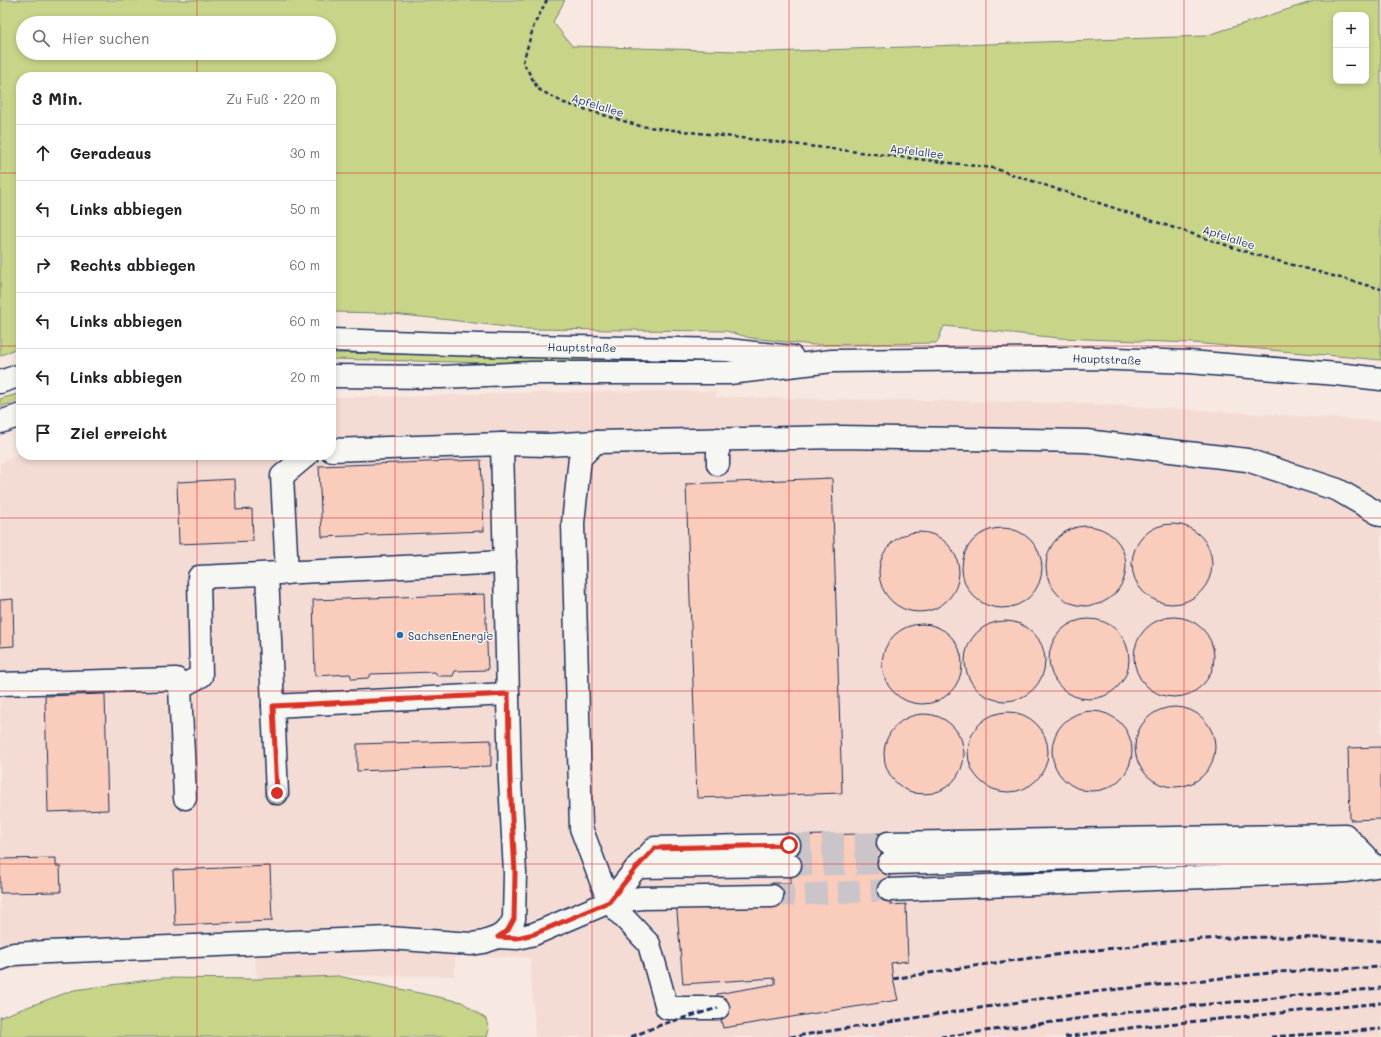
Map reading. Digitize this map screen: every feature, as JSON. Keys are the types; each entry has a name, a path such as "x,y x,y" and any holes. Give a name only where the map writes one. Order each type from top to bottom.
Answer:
{"main road":[{"name":"Hauptstraße","path":"336,340 728,350 832,361"},
{"name":"Hauptstraße","path":"336,376 441,377 531,373 729,373 832,361 1093,358 1189,362 1381,379"},
{"path":"0,382 16,377"},
{"path":"0,422 16,417"},
{"path":"336,450 502,444 548,445 596,442 839,437 1086,441 1247,460 1338,490 1381,515"},
{"path":"718,439 718,464"},
{"path":"596,442 580,458 573,523 581,828 609,902 649,944 667,1008 718,1008"},
{"path":"0,959 14,954 48,952 389,938 471,944 484,942 498,937 508,930 514,919 515,873 510,781 502,444"},
{"path":"277,793 273,706 277,573 282,476 302,460"},
{"path":"180,687 201,676 199,578 505,562"},
{"path":"0,684 176,679 180,687 185,798"},
{"path":"273,706 508,694"},
{"path":"889,853 1345,835 1379,866"},
{"path":"609,902 637,867 655,848 790,855"},
{"path":"889,890 1339,871 1379,866"},
{"path":"498,937 517,938 534,934 609,902 642,898 772,896"}],"path":[{"name":"Apfelallee","path":"548,0 534,25 523,62 538,89 564,104 640,126 993,168 1256,255 1381,289"}],"shaded area":[{"path":"716,391 716,397 1080,403 1381,421 1381,1037 535,1037 530,958 455,956 455,976 338,976 257,979 254,951 58,961 0,973 0,463 16,455 16,460 336,460 336,397 546,392"}],"green space":[{"path":"0,0 565,0 553,22 572,46 769,52 1205,36 1317,0 1381,0 1381,360 1193,343 1059,338 944,326 937,343 813,345 751,338 726,331 523,329 383,313 336,312 336,72 16,72 16,348 0,356"},
{"path":"336,353 719,359 719,366 537,364 336,359"},
{"path":"16,394 16,402 0,407 0,399"},
{"path":"338,976 462,1002 486,1019 489,1029 487,1037 0,1037 0,1017 74,990 163,978 257,979"}],"building":[{"path":"481,460 484,531 322,537 319,466"},
{"path":"832,478 842,793 697,798 686,484"},
{"path":"235,479 236,510 252,509 253,541 179,544 177,482"},
{"path":"1172,524 1187,527 1200,536 1209,549 1212,564 1209,579 1200,592 1187,601 1172,604 1157,601 1144,592 1135,579 1132,564 1135,549 1144,536 1157,527"},
{"path":"1086,526 1101,529 1114,538 1123,551 1126,566 1123,581 1114,594 1101,603 1086,606 1071,603 1058,594 1049,581 1046,566 1049,551 1058,538 1071,529"},
{"path":"1002,528 1017,531 1030,540 1039,553 1042,568 1039,583 1030,596 1017,605 1002,608 987,605 974,596 965,583 962,568 965,553 974,540 987,531"},
{"path":"919,532 934,535 947,544 956,557 959,572 956,587 947,600 934,609 919,612 904,609 891,600 882,587 879,572 882,557 891,544 904,535"},
{"name":"SachsenEnergie","path":"485,594 488,670 455,671 453,676 438,676 435,672 371,674 368,678 352,679 350,674 315,676 313,600"},
{"path":"13,599 14,646 0,647 0,600"},
{"path":"1174,617 1189,620 1202,629 1211,642 1214,657 1211,672 1202,685 1189,694 1174,697 1159,694 1146,685 1137,672 1134,657 1137,642 1146,629 1159,620"},
{"path":"1089,619 1104,622 1117,631 1126,644 1129,659 1126,674 1117,687 1104,696 1089,699 1074,696 1061,687 1052,674 1049,659 1052,644 1061,631 1074,622"},
{"path":"1005,621 1020,624 1033,633 1042,646 1045,661 1042,676 1033,689 1020,698 1005,701 990,698 977,689 968,676 965,661 968,646 977,633 990,624"},
{"path":"922,624 937,627 950,636 959,649 962,664 959,679 950,692 937,701 922,704 907,701 894,692 885,679 882,664 885,649 894,636 907,627"},
{"path":"105,694 108,810 48,812 45,696"},
{"path":"1175,707 1190,710 1203,719 1212,732 1215,747 1212,762 1203,775 1190,784 1175,787 1160,784 1147,775 1138,762 1135,747 1138,732 1147,719 1160,710"},
{"path":"1092,711 1107,714 1120,723 1129,736 1132,751 1129,766 1120,779 1107,788 1092,791 1077,788 1064,779 1055,766 1052,751 1055,736 1064,723 1077,714"},
{"path":"1008,712 1023,715 1036,724 1045,737 1048,752 1045,767 1036,780 1023,789 1008,792 993,789 980,780 971,767 968,752 971,737 980,724 993,715"},
{"path":"924,714 939,717 952,726 961,739 964,754 961,769 952,782 939,791 924,794 909,791 896,782 887,769 884,754 887,739 896,726 909,717"},
{"path":"491,740 491,766 357,771 357,744"},
{"path":"1381,747 1381,819 1350,820 1348,748"},
{"path":"889,833 890,905 906,904 908,961 891,963 898,1000 723,1028 718,1008 717,994 775,984 775,978 683,984 676,900 772,896 772,883 791,883 789,836"},
{"path":"56,858 56,866 60,866 61,892 0,893 0,859"},
{"path":"270,866 272,921 175,925 173,870"}],"tunnel":[{"path":"789,845 888,843"},
{"path":"790,865 889,863"},
{"path":"772,896 889,890"}],"railway":[{"path":"893,979 1037,957 1185,940 1271,937 1381,941"},
{"path":"790,1037 1065,995 1278,972 1381,967"},
{"path":"940,1037 1137,1011 1381,988"},
{"path":"1065,1037 1137,1027 1381,1003"},
{"path":"631,1037 663,1024 718,1008"},
{"path":"1271,1037 1381,1029"}],"place":[{"name":"SachsenEnergie","path":"400,635"}],"route":[{"path":"277,793 273,706 508,694 510,781 515,873 514,919 508,930 498,937 517,938 534,934 609,902 637,867 655,848 789,845"}]}
